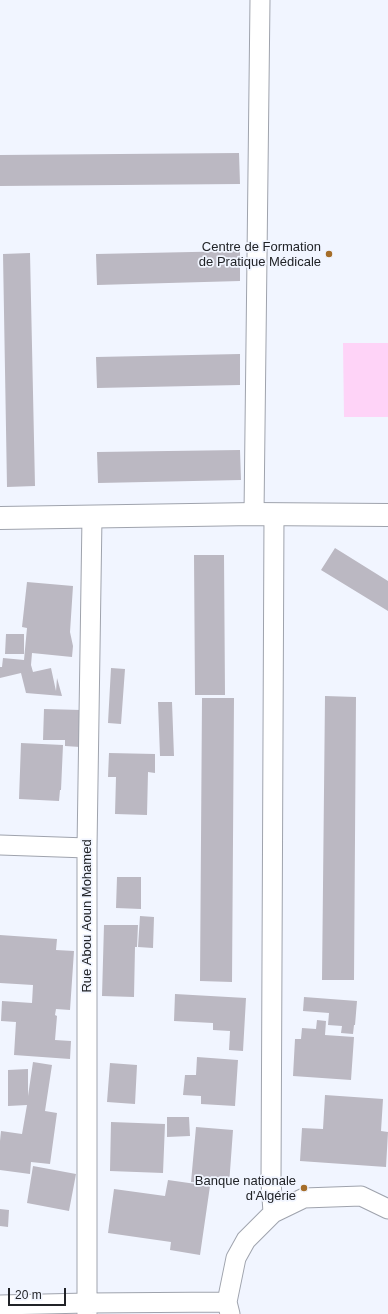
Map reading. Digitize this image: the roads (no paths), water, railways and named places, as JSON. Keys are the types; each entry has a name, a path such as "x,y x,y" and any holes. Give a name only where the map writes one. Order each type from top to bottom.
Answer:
{"street":[{"path":"260,0 271,1181 273,1213"},
{"path":"0,518 388,515"},
{"name":"Rue Abou Aoun Mohamed","path":"87,1308 87,848 92,517"},
{"path":"0,846 87,848"},
{"path":"0,1305 87,1308 228,1308 236,1258 246,1240 273,1213 304,1198 318,1197 361,1196 388,1209"}],"place":[{"name":"Centre de Formation de Pratique Médicale","path":"329,254"},
{"name":"Banque nationale d'Algérie","path":"304,1188"}]}
